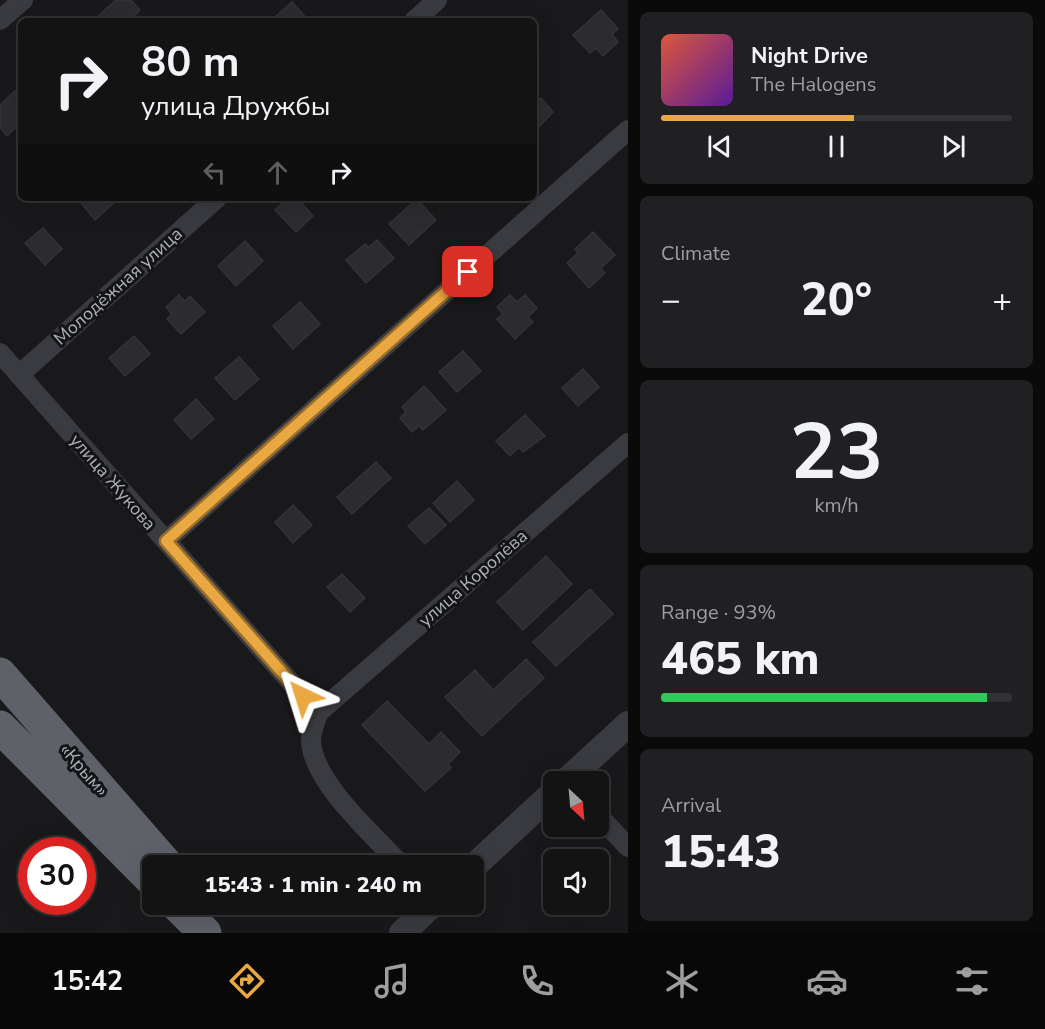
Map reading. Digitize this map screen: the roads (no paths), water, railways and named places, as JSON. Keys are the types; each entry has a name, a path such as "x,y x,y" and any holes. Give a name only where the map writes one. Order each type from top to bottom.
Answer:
{"highway":[{"name":"«Крым»","path":"0,674 158,855"},
{"name":"«Крым»","path":"0,727 142,870"},
{"path":"187,915 205,933"},
{"path":"211,915 227,933"}],"street":[{"path":"0,20 23,0"},
{"path":"417,18 437,0"},
{"path":"166,541 628,130"},
{"name":"Молодёжная улица","path":"19,375 214,201"},
{"name":"улица Жукова","path":"0,353 318,713"},
{"name":"улица Королёва","path":"318,713 628,442"},
{"path":"318,713 311,738 313,757 323,779 392,855"},
{"path":"577,771 628,724"},
{"path":"484,857 543,802"},
{"path":"609,827 628,847"},
{"path":"402,933 421,915"}]}
